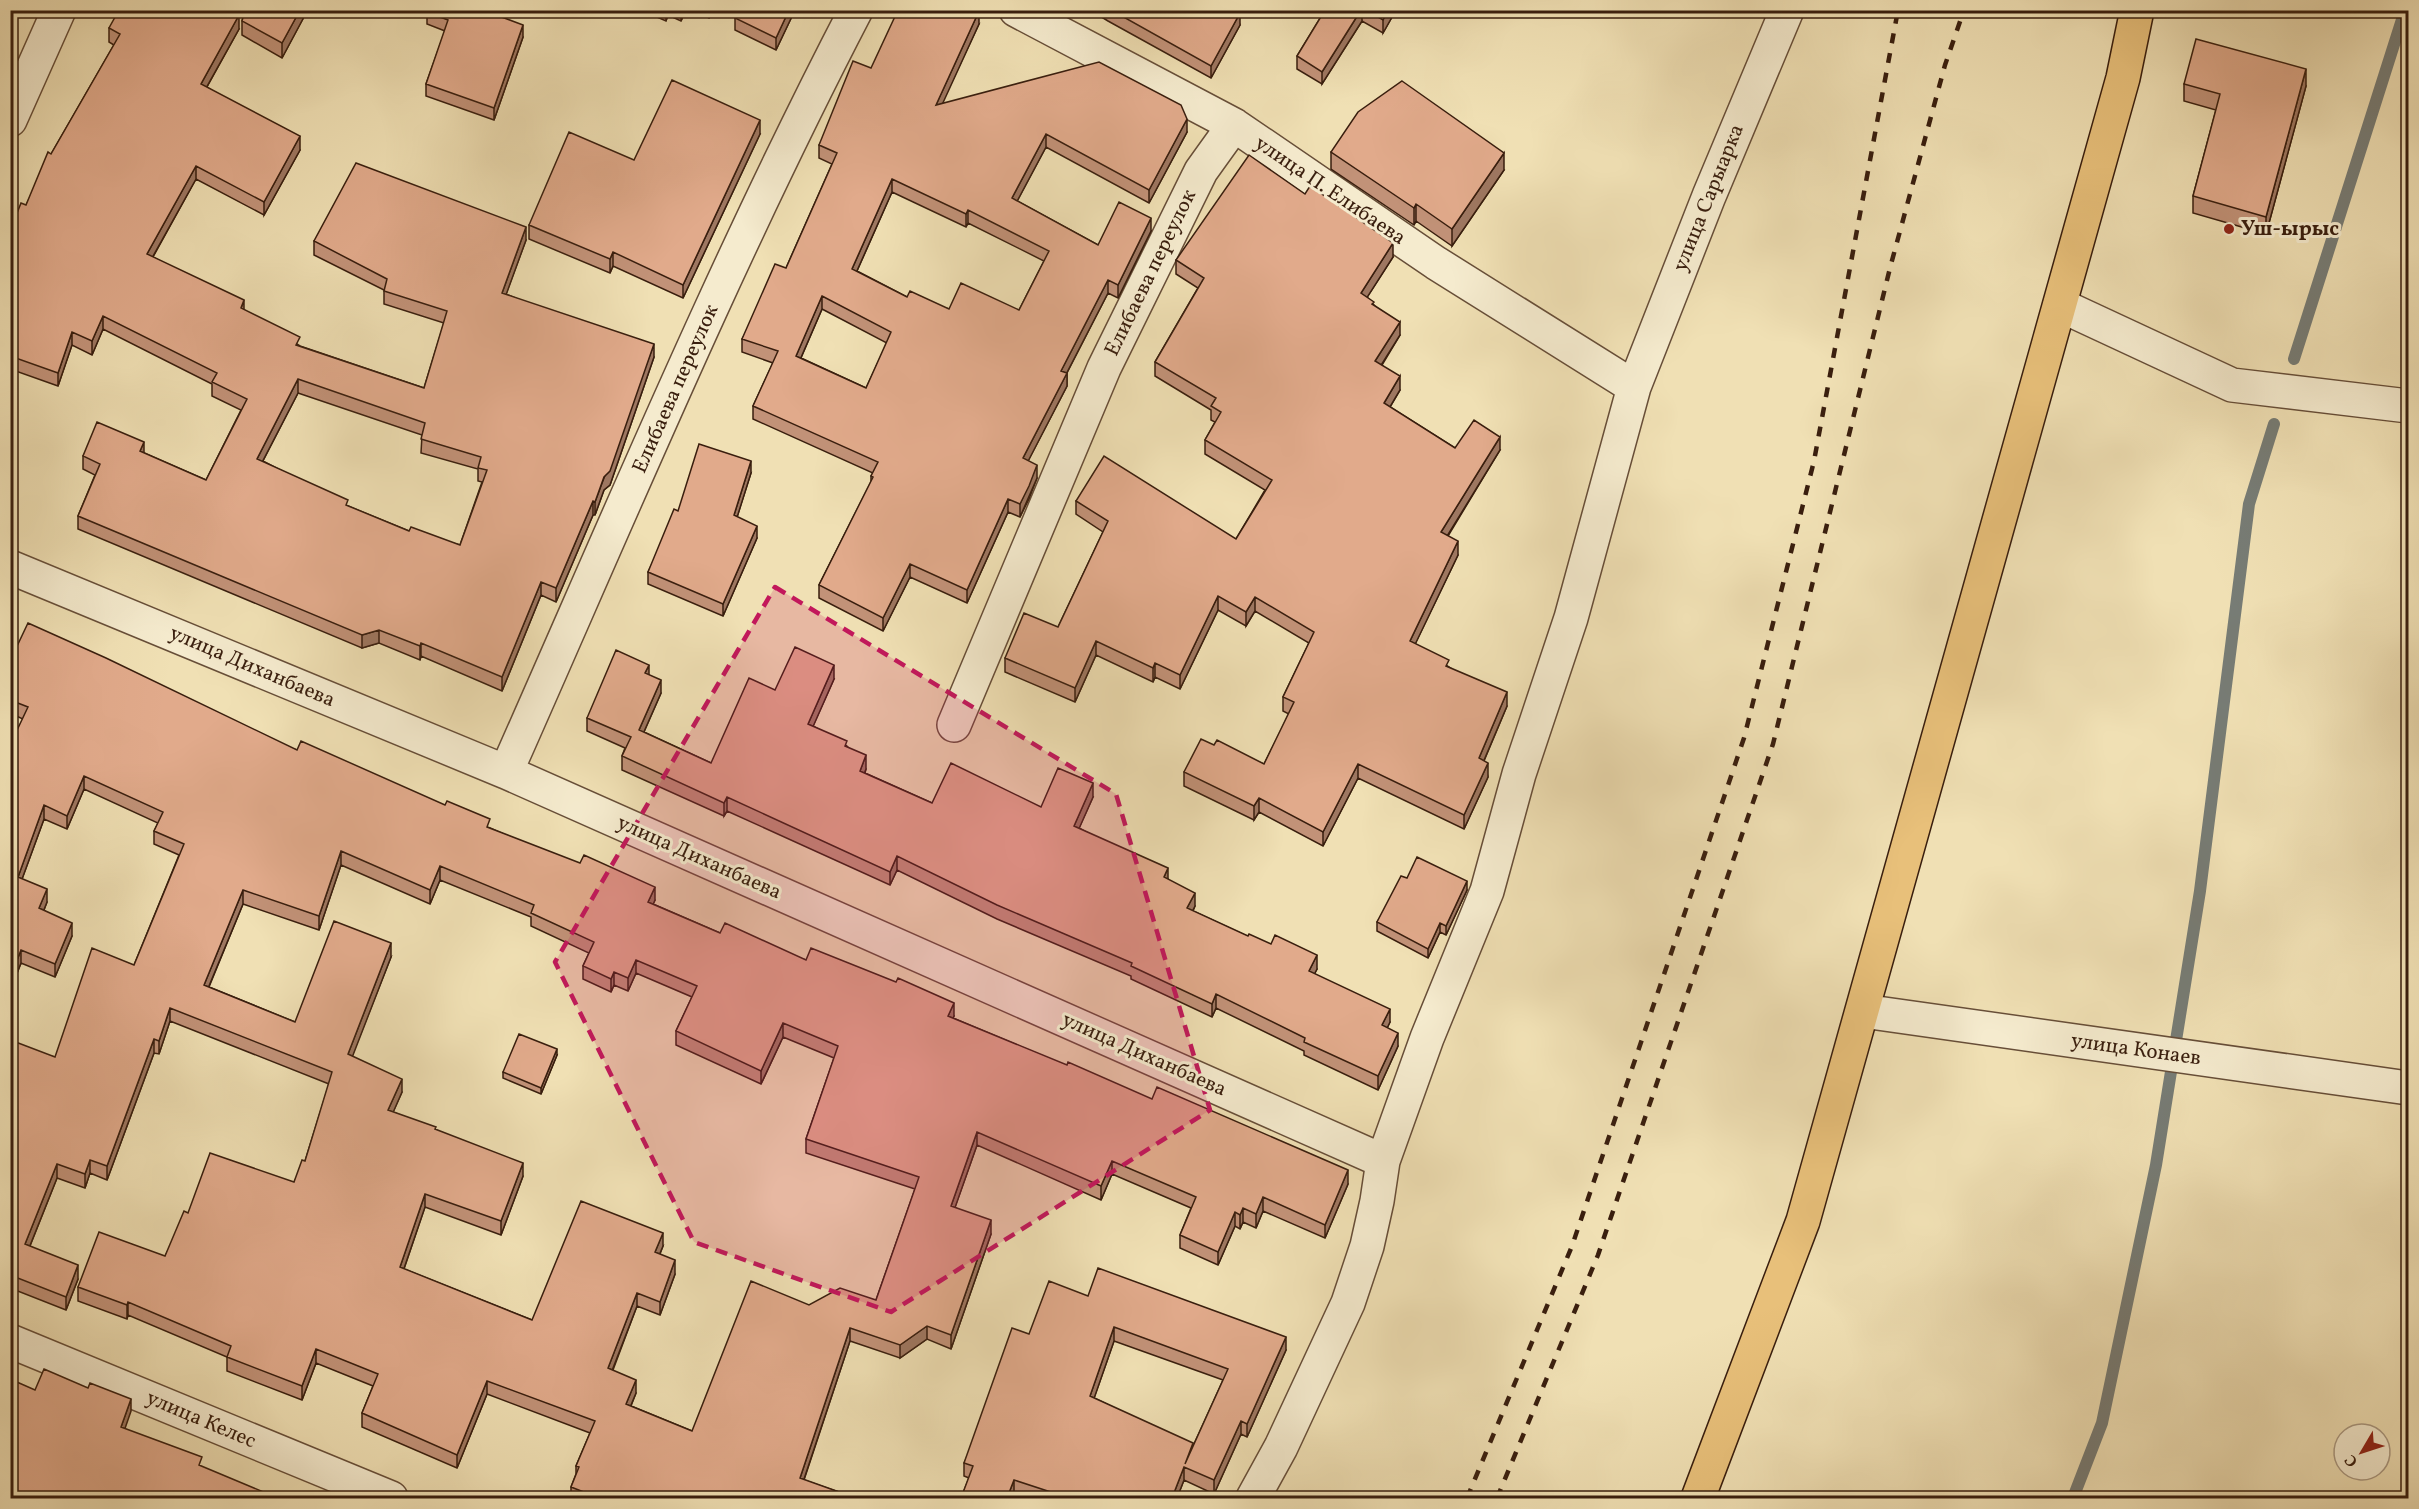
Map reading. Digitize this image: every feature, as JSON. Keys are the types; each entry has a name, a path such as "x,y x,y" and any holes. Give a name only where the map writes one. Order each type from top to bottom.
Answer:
{"main road":[{"path":"1698,1498 1803,1221 2123,78 2137,10"}],"street":[{"path":"10,120 58,10"},
{"name":"Елибаева переулок","path":"506,772 702,330 816,87 856,10"},
{"name":"улица П. Елибаева","path":"1016,10 1234,125 1436,264 1634,387"},
{"name":"улица Сарыарка","path":"1253,1498 1281,1447 1348,1303 1367,1246 1383,1161 1427,1038 1487,891 1519,774 1571,618 1634,387 1709,196 1787,10"},
{"name":"Елибаева переулок","path":"954,725 1104,368 1201,171 1234,125"},
{"path":"2060,305 2232,385 2409,406"},
{"name":"улица Диханбаева","path":"10,567 506,772 1383,1161"},
{"name":"улица Конаев","path":"1863,1011 2409,1088"},
{"name":"улица Келес","path":"10,1341 391,1498"}],"highlighted area":[{"path":"775,587 1116,794 1210,1110 891,1312 694,1242 555,962"}],"building":[{"path":"119,10 231,10 239,15 201,84 300,136 264,202 196,166 147,254 244,300 241,308 300,337 296,345 424,388 447,311 384,291 387,279 314,241 356,163 526,227 502,293 654,344 610,471 604,477 556,588 541,582 502,677 421,643 420,646 379,630 362,635 78,516 100,464 83,456 97,422 144,442 140,451 206,480 247,399 212,382 217,373 103,316 92,341 72,332 58,373 10,356 10,231 21,203 26,205 48,152 51,154 120,34 109,28","holes":["298,379 425,423 421,439 481,457 478,468 487,470 460,545 411,527 409,531 346,505 348,500 257,459"]},
{"path":"245,10 300,10 282,43 242,21"},
{"path":"428,10 483,10 523,25 494,108 426,84 448,20 427,12"},
{"path":"740,10 789,10 776,38 735,18"},
{"path":"898,10 979,11 936,105 1099,62 1181,105 1187,119 1149,190 1046,134 1012,198 1098,245 1119,202 1151,218 1118,285 1108,280 1061,371 1067,373 1023,458 1037,465 1029,486 1020,504 1008,499 967,590 910,564 883,618 819,585 873,477 871,476 878,462 753,406 778,351 742,339 775,264 786,268 837,153 819,145 853,61 871,68","holes":["892,179 966,214 968,210 1049,251 1019,310 961,283 949,309 910,291 907,297 852,269","822,296 891,332 866,388 796,356"]},
{"path":"1111,10 1235,10 1240,13 1211,66"},
{"path":"1325,10 1361,10 1322,72 1297,56"},
{"path":"1366,10 1388,10 1383,20"},
{"path":"2196,39 2306,69 2266,217 2193,196 2220,94 2184,84"},
{"path":"672,80 760,120 683,285 613,252 610,259 529,225 569,132 634,160"},
{"path":"1402,81 1504,153 1452,229 1416,204 1414,208 1331,152 1358,112"},
{"path":"1249,155 1305,194 1310,186 1393,243 1361,293 1374,302 1372,304 1400,322 1375,361 1400,376 1384,403 1455,448 1474,420 1500,437 1441,532 1458,541 1410,641 1449,660 1446,666 1507,692 1479,758 1488,763 1464,815 1358,764 1323,832 1259,798 1254,806 1184,772 1201,739 1214,745 1217,740 1264,764 1294,702 1283,697 1314,632 1255,597 1246,612 1218,596 1180,675 1155,663 1153,668 1096,641 1075,688 1005,658 1024,613 1058,627 1108,521 1076,501 1104,456 1236,539 1272,480 1205,440 1221,412 1211,406 1216,398 1155,362 1204,278 1176,260"},
{"path":"699,444 751,461 734,515 757,526 723,604 648,572 674,509 678,511"},
{"path":"28,623 297,750 301,741 445,805 447,801 490,819 487,827 580,863 584,855 655,887 648,902 720,933 725,923 806,960 811,948 896,982 898,978 954,1003 948,1016 1067,1065 1068,1062 1152,1099 1157,1087 1348,1170 1325,1225 1263,1197 1256,1214 1243,1208 1240,1215 1235,1212 1218,1252 1180,1235 1196,1197 1112,1161 1101,1186 977,1132 951,1206 991,1220 951,1335 927,1326 900,1345 850,1328 800,1478 856,1498 599,1498 571,1487 579,1467 576,1466 595,1421 487,1381 457,1455 362,1413 378,1374 316,1349 302,1386 227,1357 231,1346 128,1302 127,1305 78,1287 99,1232 165,1256 184,1211 188,1213 210,1153 294,1182 302,1160 305,1161 332,1072 170,1008 159,1041 154,1039 107,1166 90,1160 85,1174 57,1164 25,1244 78,1265 66,1297 10,1275 10,1047 13,1041 55,1057 92,948 134,965 184,844 154,831 163,812 84,776 67,816 44,805 18,877 47,889 39,908 72,923 55,964 21,950 10,978 10,745 28,707 10,700 10,661","holes":["341,851 430,890 440,866 534,905 531,913 594,942 583,966 611,979 614,972 628,978 636,960 697,986 676,1031 761,1071 783,1023 838,1046 806,1139 919,1177 876,1300 840,1288 809,1305 751,1281 692,1431 626,1404 636,1380 608,1368 637,1293 660,1302 675,1260 655,1252 663,1233 581,1201 532,1320 400,1267 425,1194 501,1221 523,1163 388,1110 402,1079 348,1054 391,943 334,921 295,1022 204,985 243,890 319,916"]},
{"path":"795,647 834,665 808,724 847,741 845,746 866,755 860,771 932,803 951,763 1041,807 1058,768 1093,783 1074,826 1168,868 1164,877 1195,893 1187,908 1248,936 1249,934 1271,944 1275,935 1317,955 1309,971 1390,1009 1382,1025 1398,1033 1378,1076 1304,1042 1305,1038 1216,994 1212,1004 1131,966 1132,963 997,905 897,856 890,872 727,797 724,803 622,756 631,737 587,718 616,650 649,665 645,673 661,680 639,730 711,763 749,678 775,690"},
{"path":"1417,857 1467,881 1446,926 1440,923 1428,949 1377,922 1401,876 1407,878"},
{"path":"519,1034 557,1049 541,1088 503,1072"},
{"path":"1098,1268 1286,1337 1247,1424 1241,1421 1214,1480 1184,1467 1172,1498 1069,1498 1014,1480 1007,1498 961,1498 973,1466 964,1463 1012,1328 1029,1334 1049,1281 1088,1296","holes":["1114,1327 1228,1369 1185,1464 1193,1443 1090,1396"]},
{"path":"44,1369 88,1388 90,1383 131,1399 121,1427 202,1457 199,1465 273,1496 271,1498 10,1498 10,1379 35,1390"}],"waterway":[{"path":"2294,359 2405,10"},
{"path":"2073,1498 2102,1423 2156,1165 2200,891 2249,504 2274,424"}],"railway":[{"path":"1467,1498 1572,1246 1744,738 1814,461 1898,10"},
{"path":"1497,1498 1598,1255 1773,744 1890,268 1945,65 1964,10"}],"place":[{"name":"Уш-ырыс","path":"2229,229"}]}
